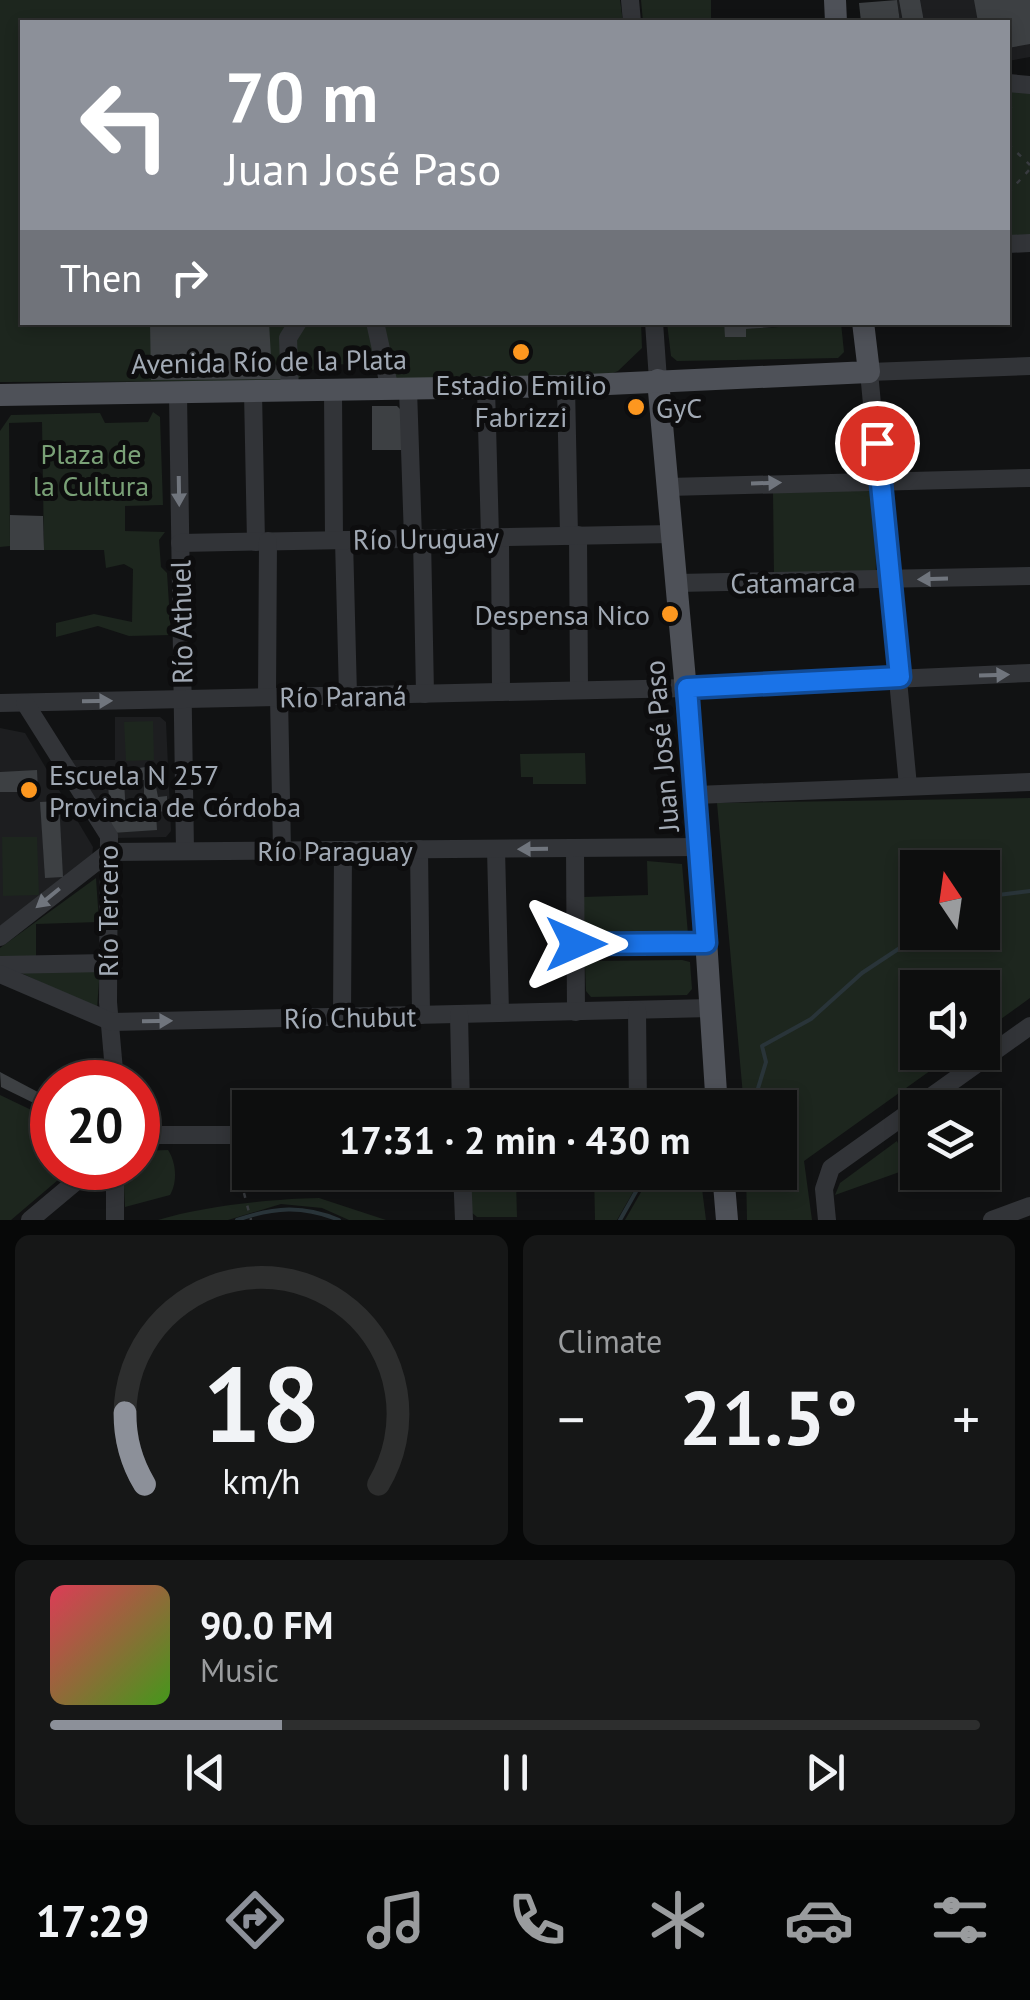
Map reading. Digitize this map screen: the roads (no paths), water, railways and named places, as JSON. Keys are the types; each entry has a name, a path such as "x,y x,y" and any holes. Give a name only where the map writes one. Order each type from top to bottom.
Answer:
{"main road":[{"path":"864,325 869,372"},
{"name":"Avenida Río de la Plata","path":"3,399 566,386 869,372"},
{"name":"Juan José Paso","path":"658,380 696,795 715,1090"},
{"path":"724,1190 727,1220"}],"street":[{"path":"290,392 288,338 296,325"},
{"path":"375,325 399,389 417,538 425,694"},
{"path":"654,325 658,380"},
{"path":"908,786 892,581 869,372 1030,366"},
{"path":"566,386 579,690"},
{"path":"486,388 501,692"},
{"path":"333,391 348,696"},
{"path":"253,392 282,850"},
{"name":"Río Athuel","path":"178,394 185,851"},
{"path":"668,487 880,478 1030,478"},
{"name":"Río Uruguay","path":"180,543 672,534"},
{"name":"Catamarca","path":"676,583 1030,576"},
{"name":"Río Paraná","path":"0,703 687,688 1030,674"},
{"name":"Río Tercero","path":"25,703 104,824 109,852 107,963 114,1060"},
{"path":"696,795 1030,782"},
{"name":"Río Paraguay","path":"109,852 700,847"},
{"path":"575,848 576,1012"},
{"path":"419,849 421,1015"},
{"path":"496,849 500,1013"},
{"path":"342,1017 343,850"},
{"path":"0,937 109,852"},
{"path":"576,944 706,943"},
{"path":"0,965 107,963"},
{"name":"Río Chubut","path":"0,974 112,1022 711,1008"},
{"path":"637,1010 638,1090"},
{"path":"459,1014 461,1090"},
{"path":"828,1220 824,1189 831,1168 1030,1026"},
{"path":"160,1134 232,1135"},
{"path":"30,1220 66,1190"},
{"path":"115,1190 116,1220"},
{"path":"463,1190 464,1220"},
{"path":"992,1220 1030,1206"}],"waterway":[{"path":"1000,895 1030,891"},
{"path":"757,1090 766,1062 762,1046 811,1019 862,973 900,948"},
{"path":"620,1220 637,1190"},
{"path":"237,1220 288,1210 339,1220"}],"place":[{"name":"Estadio Emilio Fabrizzi","path":"521,352"},
{"name":"GyC","path":"636,407"},
{"name":"Despensa Nico","path":"670,614"},
{"name":"Escuela N 257 Provincia de Córdoba","path":"29,790"}],"park label":[{"name":"Plaza de la Cultura","path":"91,469"}]}
